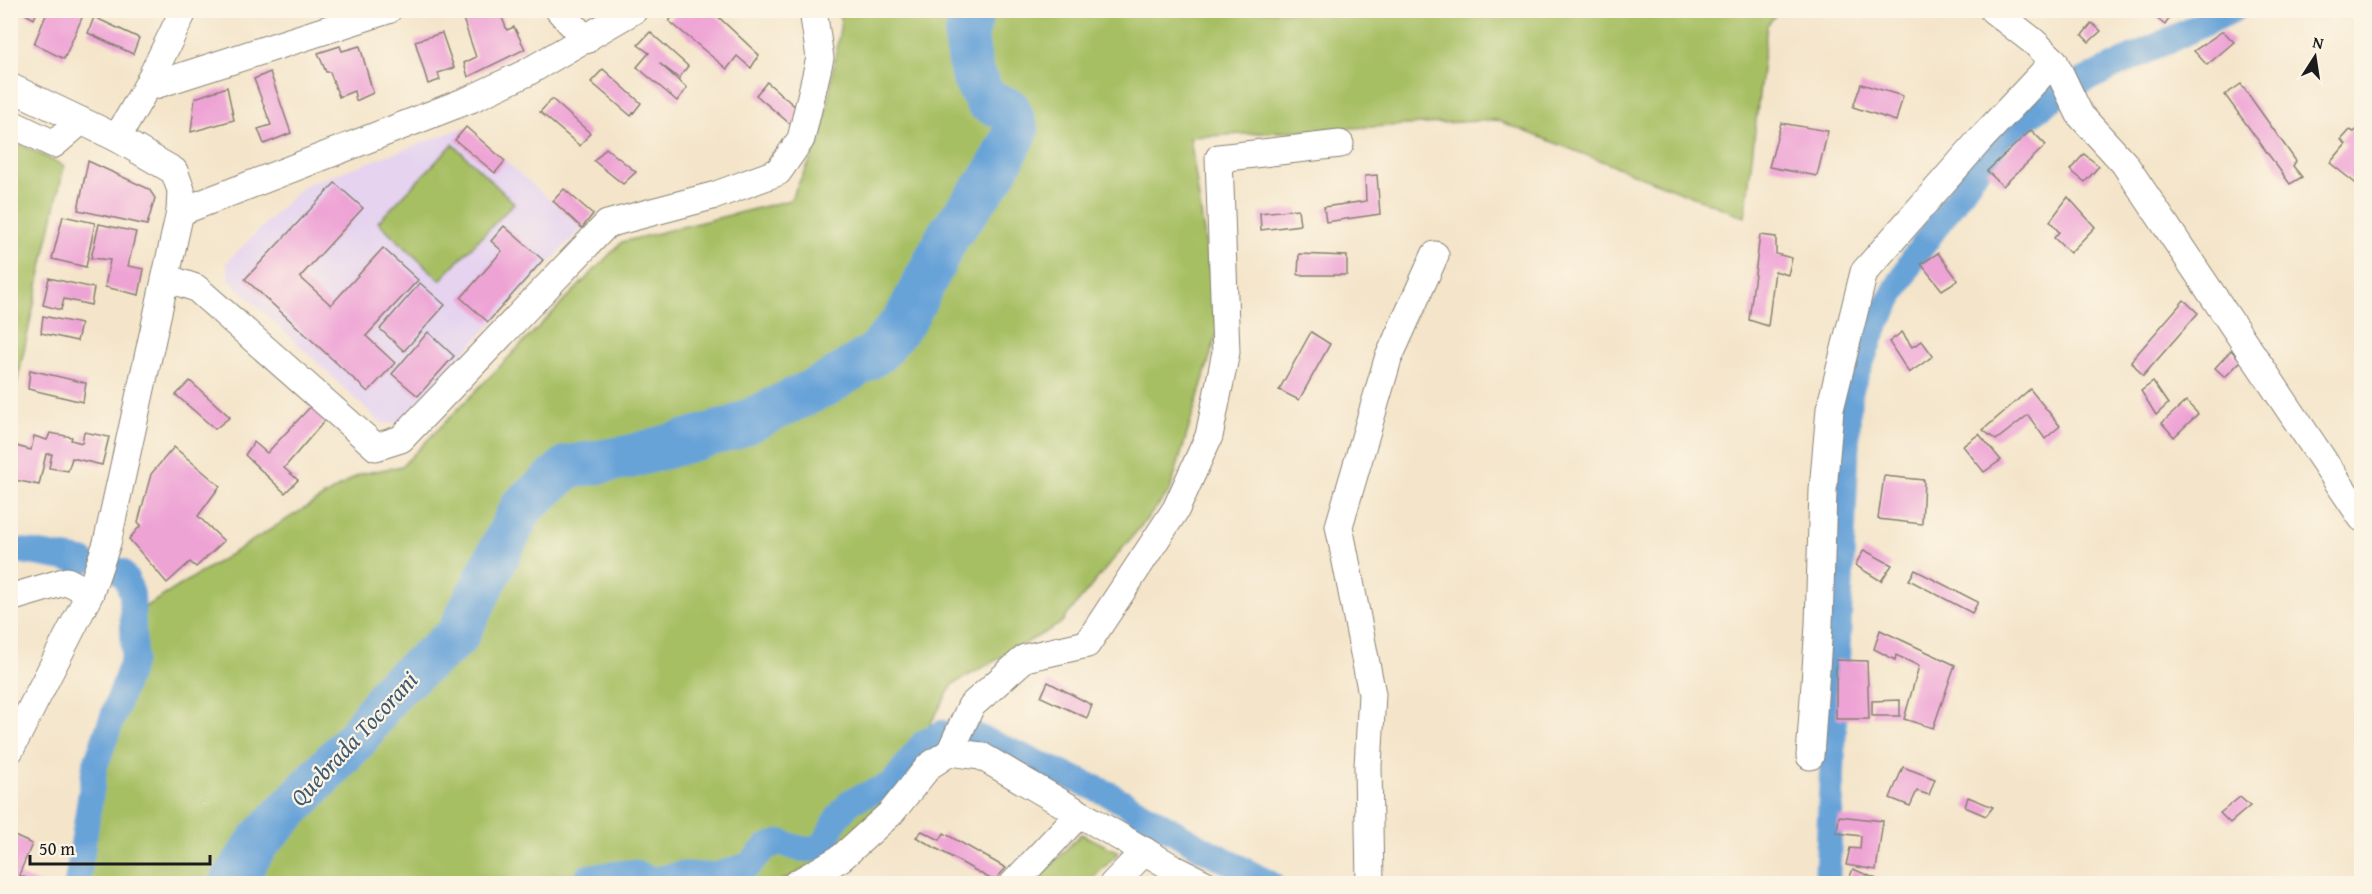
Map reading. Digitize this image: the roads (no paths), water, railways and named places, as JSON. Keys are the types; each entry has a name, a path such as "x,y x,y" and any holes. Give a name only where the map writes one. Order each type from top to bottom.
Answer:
{"street":[{"path":"117,138 146,88 184,10"},
{"path":"146,88 388,10"},
{"path":"559,10 586,40"},
{"path":"180,212 471,99 526,73 634,10"},
{"path":"166,278 196,288 376,447 401,439 607,224 716,195 778,172 801,139 820,58 813,10"},
{"path":"1993,10 2054,61 2080,115 2124,163 2361,518"},
{"path":"1810,756 1819,625 1823,490 1830,409 1864,272 1979,141 2054,61"},
{"path":"10,87 117,138 174,171 181,190 180,212 107,543 90,593 10,750"},
{"path":"10,123 54,144 81,121"},
{"path":"796,884 841,858 891,813 929,766 950,752 970,706 1024,658 1087,644 1176,509 1209,436 1226,352 1219,158 1340,144"},
{"path":"1370,884 1368,766 1371,694 1339,526 1388,359 1435,255"},
{"path":"10,598 67,581 90,593"},
{"path":"950,752 981,756 1175,869 1205,884"},
{"path":"1013,884 1079,814"},
{"path":"1113,884 1145,851"}],"waterway":[{"name":"Quebrada Tocorani","path":"231,884 258,842 357,738 392,690 457,636 522,507 568,467 629,457 734,428 829,383 878,352 906,318 949,234 994,175 1017,131 1009,110 986,100 972,74 966,38 973,10"},
{"path":"2068,88 2233,10"},
{"path":"1827,884 1849,393 1876,325 1913,259 2000,137 2056,96"},
{"path":"10,549 83,561"},
{"path":"77,884 95,766 134,658 132,594 127,580 120,571"},
{"path":"583,884 588,877 633,872 654,880 681,874 714,876 749,865 766,847 781,842 802,849 823,846 837,818 851,801 892,784 923,743 942,733"},
{"path":"971,734 1109,794 1202,848 1271,884"}]}
